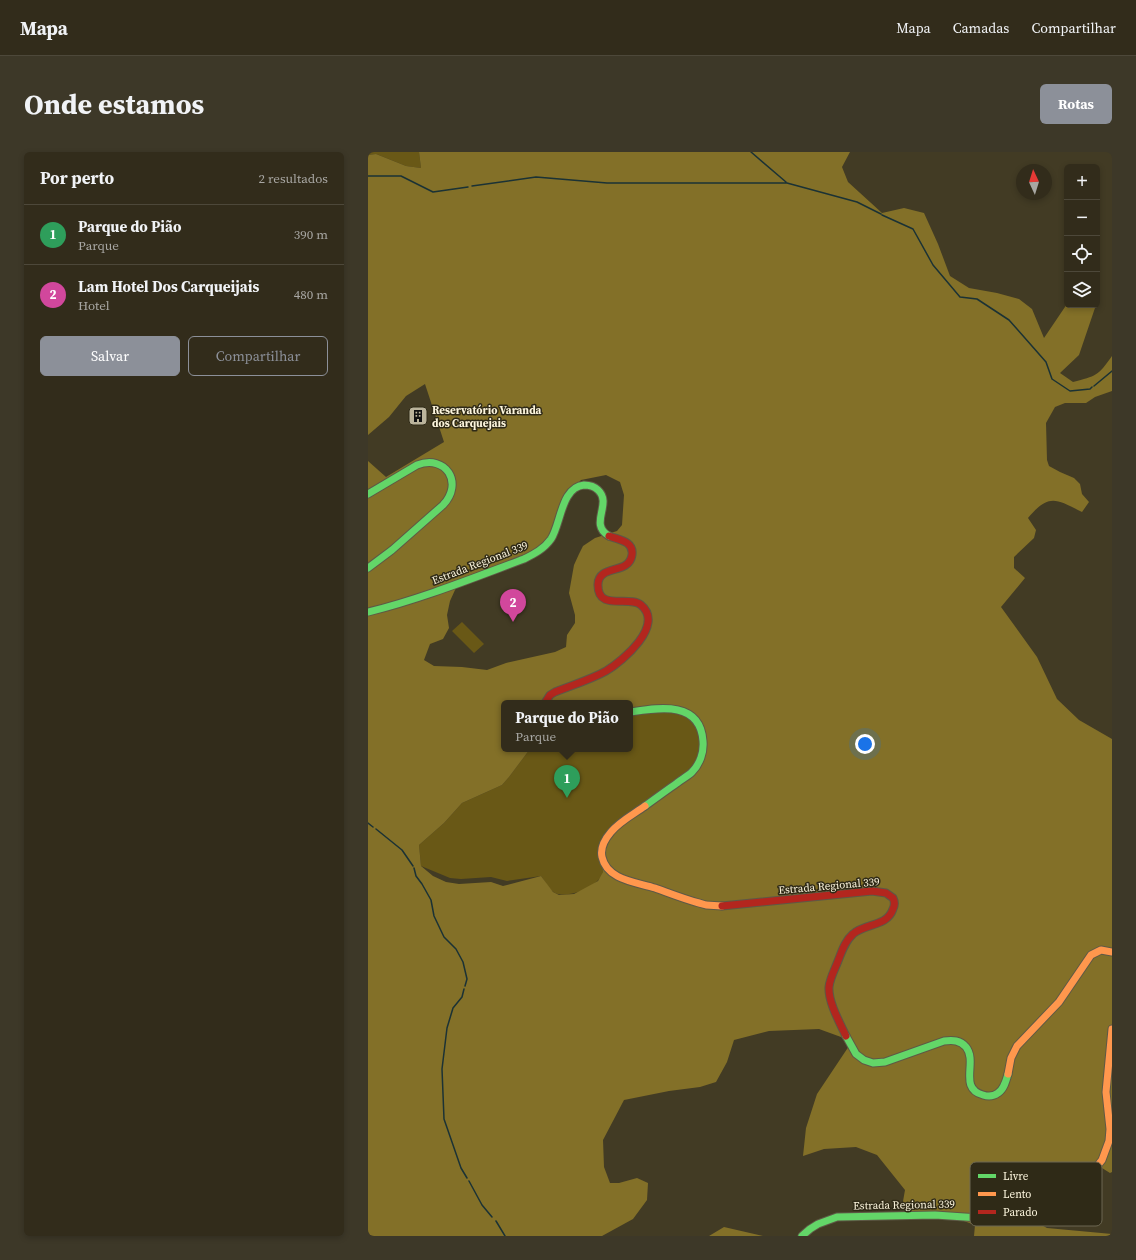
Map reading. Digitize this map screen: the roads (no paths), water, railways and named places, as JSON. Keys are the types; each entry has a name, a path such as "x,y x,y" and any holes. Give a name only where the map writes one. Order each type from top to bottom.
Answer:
{"main road":[{"path":"368,494 417,465 426,462 435,463 445,468 450,474 453,482 452,493 445,503 393,550 368,568"},
{"name":"Estrada Regional 339","path":"368,612 426,595 524,559 539,552 548,544 553,536 564,504 571,490 583,485 595,487 602,494 604,502 600,521 602,529 606,534 628,544 632,552 631,560 627,566 602,574 598,583 599,593 609,601 634,601 642,606 647,613 648,628 629,652 612,666 600,673 555,692 550,695 547,700"},
{"name":"Estrada Regional 339","path":"633,712 669,708 681,710 691,716 700,727 703,739 703,749 700,760 692,772 614,828 608,834 602,845 602,855 605,865 612,873 618,877 713,906 728,906 872,891 883,891 892,897 894,907 888,918 856,932 848,940 833,974 830,986 831,1000 849,1041 858,1056 867,1062 885,1062 944,1041 958,1041 965,1045 970,1053 971,1063 969,1078 973,1089 982,1095 994,1095 1004,1087 1011,1057 1015,1047 1059,1002 1095,952 1102,949 1107,949 1112,952"},
{"name":"Estrada Regional 339","path":"1100,1162 1109,1141 1110,1129 1106,1092 1112,1029"},
{"name":"Estrada Regional 339","path":"802,1236 813,1226 826,1219 837,1217 935,1215 970,1217"}],"waterway":[{"path":"751,152 786,182"},
{"path":"368,176 401,176 433,192 468,187"},
{"path":"472,186 536,177 607,183 787,183 857,202 881,214"},
{"path":"882,215 913,229 933,265 960,297 977,299 1009,320 1046,362 1052,379 1070,391 1090,389 1092,387"},
{"path":"1094,386 1112,371"},
{"path":"368,823 373,827"},
{"path":"376,829 402,850 413,866"},
{"path":"414,868 416,876 431,900 434,916 444,937 456,949 463,962 467,979 465,986"},
{"path":"464,989 462,997 453,1008 447,1028 442,1069 444,1119 461,1168 467,1178"},
{"path":"469,1181 482,1205 492,1217"},
{"path":"496,1221 505,1236"}],"place":[{"name":"Reservatório Varanda dos Carquejais","path":"418,416"},
{"name":"Lam Hotel Dos Carqueijais","path":"513,622"},
{"name":"Parque do Pião","path":"567,798"}]}
